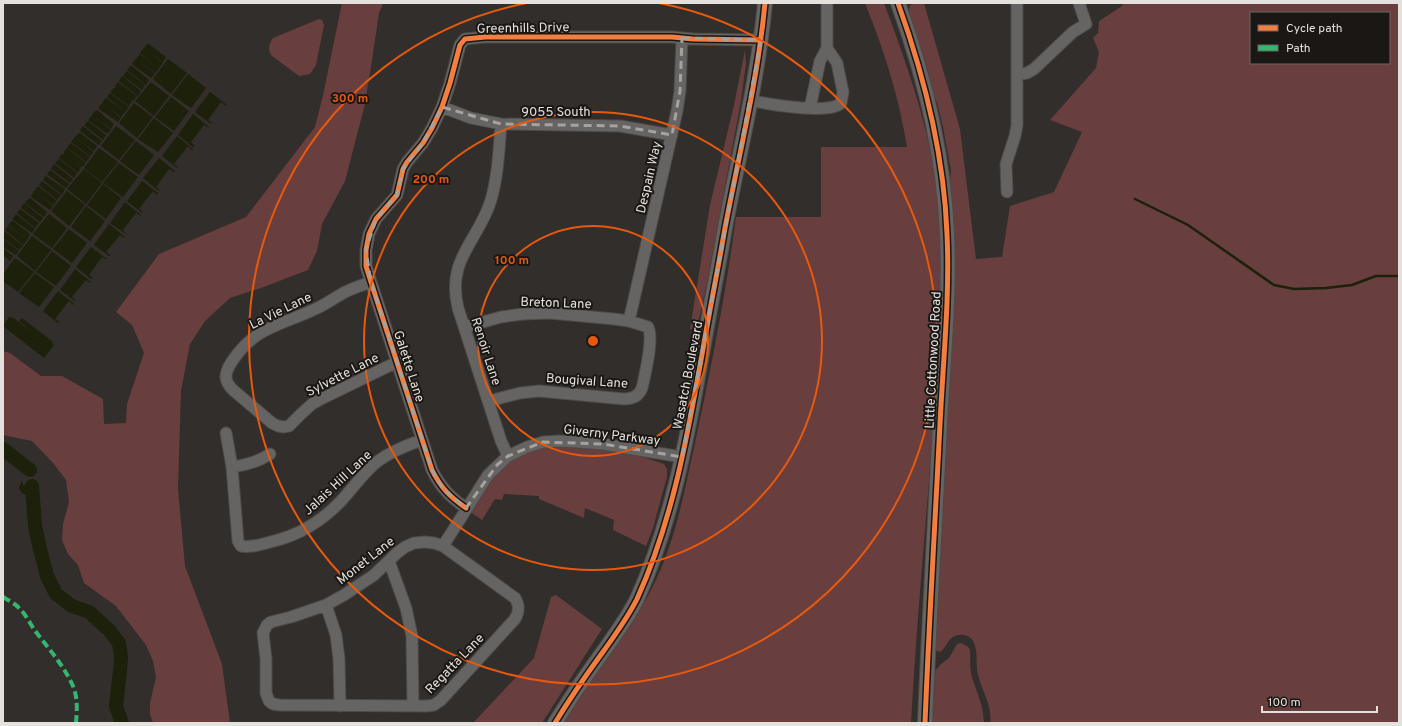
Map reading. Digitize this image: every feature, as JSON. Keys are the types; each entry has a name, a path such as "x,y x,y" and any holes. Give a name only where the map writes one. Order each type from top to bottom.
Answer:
{"main road":[{"name":"Wasatch Boulevard","path":"555,723 620,627 637,598 666,523 682,457 750,100 765,3"},
{"name":"Little Cottonwood Road","path":"899,3 920,68 931,110 943,179 947,237 944,341 925,723"}],"street":[{"path":"810,108 821,58 827,48 827,3"},
{"path":"1007,192 1006,164 1015,136 1016,125 1017,3"},
{"path":"1017,75 1027,73 1034,69 1073,32 1086,24 1079,3"},
{"name":"Greenhills Drive","path":"376,219 397,195 403,169 423,143 442,107 460,45 465,39 485,37 760,40"},
{"name":"Despain Way","path":"629,321 672,135 680,91 682,38"},
{"path":"750,100 778,106 834,108 841,103 843,92 837,63 827,48"},
{"name":"9055 South","path":"442,107 471,118 501,124 620,126 672,135"},
{"name":"Renoir Lane","path":"501,124 494,187 491,200 479,227 464,252 455,276 454,287 458,308 464,327 501,441 508,456"},
{"name":"Galette Lane","path":"376,219 369,234 366,250 366,266 422,440 437,481 443,489 466,508"},
{"name":"La Vie Lane","path":"284,427 272,423 227,385 226,373 229,366 237,354 260,332 314,310 352,288 371,282"},
{"name":"Breton Lane","path":"464,327 501,317 523,314 550,313 629,321 648,327"},
{"name":"Bougival Lane","path":"489,401 520,393 539,391 624,398 635,397 640,393 642,388 651,336 648,327"},
{"name":"Sylvette Lane","path":"284,427 289,426 316,401 397,362"},
{"name":"Jalais Hill Lane","path":"226,433 232,467 238,541 241,546 258,546 302,531 316,522 340,501 378,462 392,452 422,440"},
{"name":"Giverny Parkway","path":"443,546 488,475 508,456 527,447 543,442 559,441 603,444 682,457"},
{"path":"232,467 260,461 270,454"},
{"name":"Monet Lane","path":"269,701 266,693 266,659 262,633 264,628 271,622 326,605 344,595 374,575 405,546 425,542 443,546"},
{"name":"Regatta Lane","path":"269,701 273,704 279,705 340,706 427,706 439,703 515,619 518,613 518,603 515,598 443,546"},
{"path":"389,561 406,608 412,636 413,706"},
{"path":"326,605 336,635 339,659 340,706"}],"highlighted area":[{"path":"682,38 761,40 682,457 603,444 543,442 508,456 497,465 466,508 443,489 432,470 371,282 366,250 376,219 397,195 403,169 423,143 442,107 501,124 620,126 672,135 680,91"}],"shaded area":[{"path":"342,3 383,4 379,13 364,108 345,181 322,224 317,251 308,270 230,298 205,321 190,344 181,391 178,489 185,566 222,664 230,723 153,723 150,714 150,703 156,677 153,661 146,645 116,606 84,583 78,565 68,554 62,540 63,524 69,502 66,480 53,463 32,441 3,435 3,351 10,353 41,376 62,376 103,399 104,424 126,423 127,404 144,353 132,325 116,312 159,254 246,217 315,127"},
{"path":"865,3 884,3 907,66 931,153 935,175 940,227 941,279 938,357 916,638 911,723 562,723 631,624 651,590 673,536 683,499 707,387 723,302 736,217 821,217 821,147 907,147 900,110 890,74"},
{"path":"924,3 960,129 976,259 1002,257 1010,206 1054,192 1082,132 1050,120 1096,68 1099,52 1093,38 1098,33 1099,21 1122,6 1123,3 1399,3 1399,723 990,723 990,709 978,676 975,644 972,640 966,635 956,636 951,639 940,652 934,650 954,276 954,225 950,179 951,170 943,127 926,64 909,12 910,5"},
{"path":"319,19 322,20 324,25 316,65 310,74 299,76 272,56 269,52 270,45 273,38"},
{"path":"147,44 166,57 163,62 144,48"},
{"path":"144,48 163,63 159,68 140,53"},
{"path":"745,50 746,63 741,101 708,277 700,315 695,330 690,329 710,205 734,105"},
{"path":"140,54 159,68 155,73 136,59"},
{"path":"136,59 155,74 151,78 133,65 132,63"},
{"path":"168,59 187,73 171,94 153,79"},
{"path":"130,66 149,80 146,85 127,70"},
{"path":"127,71 145,85 142,90 123,76"},
{"path":"188,74 206,88 191,108 172,95"},
{"path":"122,76 141,91 138,96 119,81"},
{"path":"118,82 137,96 133,101 125,95 132,101 129,106 110,92 115,88"},
{"path":"151,82 169,96 154,116 135,101"},
{"path":"210,92 227,105 226,106 221,102 208,120 212,123 211,124 195,112"},
{"path":"110,93 129,107 125,112 107,97"},
{"path":"171,97 189,111 174,131 155,117"},
{"path":"106,98 125,112 121,117 102,103"},
{"path":"102,103 121,118 118,122 99,109"},
{"path":"134,103 153,117 137,138 119,123"},
{"path":"97,110 114,124 111,129 92,115"},
{"path":"193,114 209,128 204,125 191,142 195,146 193,147 178,135"},
{"path":"92,115 111,130 107,134 88,120"},
{"path":"154,118 173,133 158,152 138,139"},
{"path":"88,121 106,135 103,140 84,125"},
{"path":"83,126 102,141 99,145 81,132 80,130"},
{"path":"116,126 135,140 119,160 101,146"},
{"path":"79,133 97,146 94,151 75,137"},
{"path":"177,136 193,149 192,150 188,146 174,164 178,167 177,168 162,156"},
{"path":"75,137 94,152 90,156 71,142"},
{"path":"136,141 154,155 139,175 120,161"},
{"path":"71,143 90,157 86,162 67,147"},
{"path":"67,148 86,163 82,167 71,159 81,167 78,173 59,158 62,154 64,154"},
{"path":"99,148 118,162 102,182 84,168"},
{"path":"159,158 175,171 174,172 169,169 156,187 160,190 159,191 143,178"},
{"path":"59,159 77,173 74,178 55,163"},
{"path":"119,163 138,177 123,197 103,183"},
{"path":"54,164 73,179 70,183 51,169"},
{"path":"84,169 102,183 86,204 67,189"},
{"path":"50,170 69,184 66,188 47,174"},
{"path":"46,176 65,189 62,195 43,180"},
{"path":"42,181 61,195 57,200 39,185"},
{"path":"142,181 158,193 157,195 153,191 139,209 143,212 142,213 127,201"},
{"path":"103,184 121,198 106,219 87,205"},
{"path":"38,186 57,201 53,205 34,191"},
{"path":"34,191 53,206 50,210 31,197"},
{"path":"67,191 85,205 69,226 51,211"},
{"path":"30,198 47,212 44,217 25,203"},
{"path":"125,202 141,215 136,213 123,230 127,234 110,223"},
{"path":"24,203 43,218 40,222 21,208"},
{"path":"86,206 105,221 90,241 71,227"},
{"path":"20,209 39,223 35,228 17,213"},
{"path":"16,214 35,229 32,233 13,220"},
{"path":"49,214 67,228 52,248 33,234"},
{"path":"12,221 30,234 27,240 8,225"},
{"path":"109,224 125,237 124,238 120,235 106,252 111,256 94,245"},
{"path":"8,226 27,240 23,245 5,230"},
{"path":"69,229 87,243 72,263 53,249"},
{"path":"4,231 23,246 19,250 3,238"},
{"path":"32,236 51,250 35,271 17,256"},
{"path":"3,239 19,251 16,255 3,247"},
{"path":"91,247 107,260 102,257 89,275 93,278 91,279 76,267"},
{"path":"3,248 13,256 10,261 3,255"},
{"path":"52,251 71,266 56,286 36,272"},
{"path":"15,258 34,272 18,292 3,281 3,274"},
{"path":"75,269 91,282 90,283 86,280 72,297 76,301 60,290"},
{"path":"35,273 54,287 39,307 19,293"},
{"path":"58,291 74,304 73,305 69,301 55,319 60,322 58,323 43,311"},
{"path":"9,317 12,317 35,334 19,321 22,318 53,342 52,344 54,345 44,358 3,326"},
{"path":"550,446 579,446 608,449 636,455 664,464 667,469 667,477 653,528 646,546 613,530 614,520 585,508 584,518 539,499 539,496 504,494 502,500 495,499 482,520 469,511 485,487 502,469 522,456 535,450"},
{"path":"22,480 23,485 27,485 27,487 35,486 36,493 22,493 19,488"},
{"path":"556,595 602,629 542,723 473,723 534,658 551,597"},
{"path":"961,643 968,647 970,651 971,674 981,704 984,723 931,723 934,672 949,658 957,644"}],"waterway":[{"path":"1135,199 1188,225 1274,285 1294,289 1326,288 1352,285 1376,276 1399,276"},
{"path":"3,449 30,470"},
{"path":"32,486 35,526 40,549 47,576 56,594 72,606 89,612 109,630 119,643 121,657 116,706 122,723"}],"marked path":[{"path":"3,597 15,604 21,610 65,672 76,695 76,723"}],"cycle path":[{"path":"555,723 582,681 620,628 637,599 650,569 670,507 685,444 725,228 753,88 765,3"},
{"path":"898,3 917,59 932,117 942,175 948,258 947,305 925,723"},
{"path":"466,508 446,492 432,470 366,266 366,250 369,234 376,219 397,195 403,169 423,143 432,128 442,107 460,45 465,39 485,37 672,37 693,39 761,40"}]}
